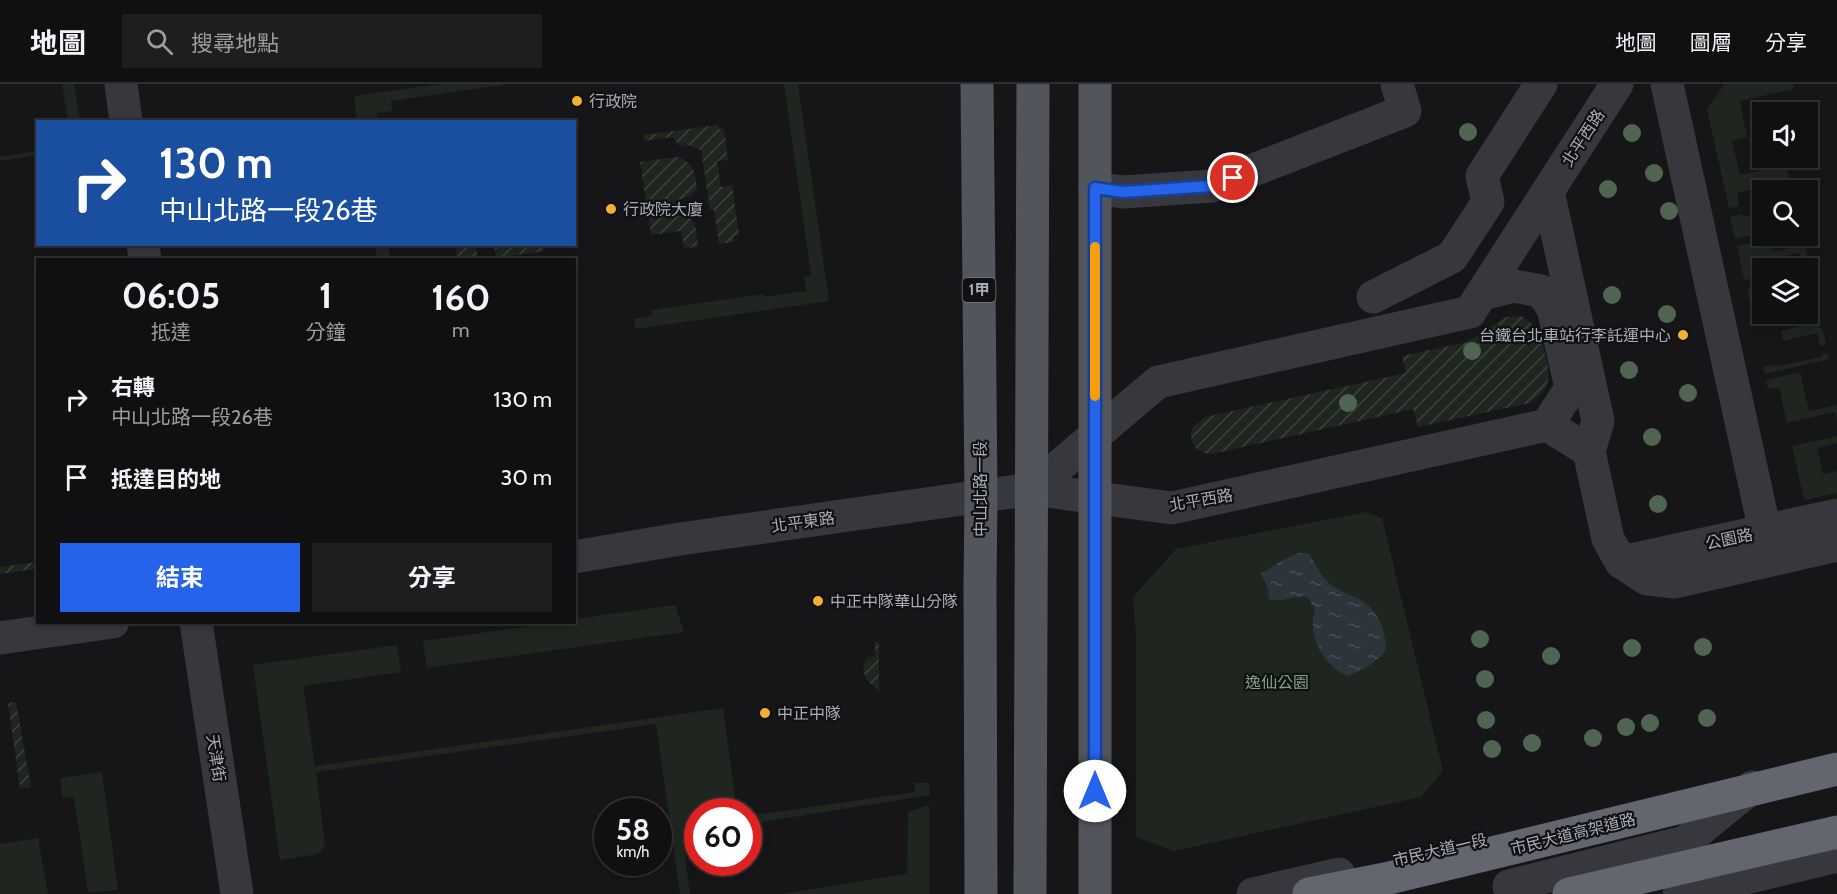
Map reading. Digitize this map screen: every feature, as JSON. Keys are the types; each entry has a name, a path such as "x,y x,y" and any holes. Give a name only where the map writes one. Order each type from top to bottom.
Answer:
{"highway":[{"name":"市民大道高架道路","path":"1309,894 1385,879 1837,770"},
{"path":"1569,894 1837,832"}],"main road":[{"name":"中山北路一段","path":"977,84 981,496 981,894"},
{"path":"1030,894 1033,84"},
{"path":"1095,84 1095,894"}],"street":[{"path":"121,84 126,120"},
{"path":"1373,297 1452,257 1488,202 1482,176 1541,84"},
{"name":"北平西路","path":"1032,489 1158,382 1470,312 1617,84"},
{"path":"1667,84 1765,531"},
{"path":"1095,188 1123,192 1212,186 1401,98"},
{"path":"1548,191 1599,421 1589,452 1608,539 1621,562 1647,579 1675,582 1837,545"},
{"path":"1482,294 1514,286 1541,291 1553,308 1571,388 1547,425 1589,452"},
{"name":"北平西路","path":"1032,489 1172,508 1547,425"},
{"name":"北平東路","path":"576,557 680,539 1032,489"},
{"name":"公園路","path":"1621,562 1837,514"},
{"path":"0,638 99,624"},
{"name":"天津街","path":"196,624 237,894"},
{"name":"市民大道一段","path":"1253,894 1837,755"},
{"path":"1509,886 1685,842 1770,772"},
{"path":"1685,842 1793,866"},
{"path":"1679,894 1837,856"}],"green space":[{"path":"62,84 74,84 80,120 68,120"},
{"path":"440,84 509,84 391,101 392,111 377,113 378,120 357,120 354,96"},
{"path":"784,84 798,84 829,301 636,329 634,319 652,316 651,310 764,294 764,297 806,291 804,277 811,275"},
{"path":"1724,84 1793,84 1794,89 1740,101 1747,137 1732,141 1740,175 1770,168 1782,168 1788,172 1790,180 1752,180 1752,189 1737,193 1739,206 1729,208 1707,110"},
{"path":"718,125 719,129 724,129 728,160 717,161 721,187 732,185 739,235 734,236 734,242 719,244 714,210 710,210 701,150 688,145 680,147 673,137 644,141 643,135"},
{"path":"36,151 36,155 0,161 0,157"},
{"path":"678,157 691,165 697,188 692,195 674,202 678,216 687,216 695,223 698,247 684,248 681,231 651,235 640,162"},
{"path":"1741,214 1742,217 1752,214 1752,235 1735,239 1730,217"},
{"path":"1752,243 1752,246 1771,246 1772,252 1805,246 1807,258 1801,258 1800,253 1776,258 1752,258 1752,279 1744,280 1737,246"},
{"path":"375,246 388,246 390,258 377,258"},
{"path":"455,246 476,246 478,258 457,258"},
{"path":"494,246 544,246 545,251 496,258"},
{"path":"1752,289 1752,299 1749,300 1747,290"},
{"path":"1521,316 1538,332 1549,376 1542,393 1530,403 1418,427 1413,409 1212,454 1201,452 1192,442 1193,426 1205,417 1406,373 1402,356 1467,342 1506,317"},
{"path":"1814,324 1823,330 1826,345 1820,346 1817,333 1783,341 1781,331"},
{"path":"1828,353 1829,359 1765,374 1763,367 1774,365 1775,367 1822,357 1822,354"},
{"path":"1800,372 1809,411 1837,405 1837,422 1835,412 1787,423 1779,387 1768,389 1766,380"},
{"path":"1837,436 1837,443 1817,448 1823,474 1837,471 1837,493 1804,500 1792,446"},
{"name":"逸仙公園","path":"1366,512 1382,518 1443,771 1421,797 1174,851 1136,837 1136,636 1133,597 1176,549"},
{"path":"36,562 36,569 0,574 0,567"},
{"path":"675,605 684,632 427,668 423,641 545,624 576,624 576,619"},
{"path":"874,642 879,642 879,691 868,680 864,672 868,657 876,656"},
{"path":"397,645 401,672 303,686 315,766 723,708 735,798 684,798 684,833 682,833 684,876 688,876 690,894 680,894 672,837 672,798 666,798 656,724 316,772 325,845 318,854 280,860 253,665"},
{"path":"16,702 31,787 20,788 8,703"},
{"path":"102,772 118,890 88,892 74,797 63,798 60,778"},
{"path":"914,783 929,783 930,795 762,822 762,814 915,792"},
{"path":"929,805 929,894 781,894 907,874 908,812"},
{"path":"38,838 48,894 0,894 0,844"}],"water":[{"path":"1299,553 1308,553 1330,584 1366,604 1380,621 1386,650 1364,669 1347,676 1330,664 1315,639 1313,620 1315,610 1308,597 1269,599 1268,589 1261,574"}],"slow traffic":[{"path":"1095,247 1095,396"}],"place":[{"name":"行政院","path":"577,101"},
{"name":"行政院大廈","path":"611,209"},
{"name":"台鐵台北車站行李託運中心","path":"1683,335"},
{"name":"中正中隊華山分隊","path":"818,601"},
{"name":"中正中隊","path":"765,713"}],"route":[{"path":"1095,791 1095,188 1123,192 1212,186 1233,178"}]}
